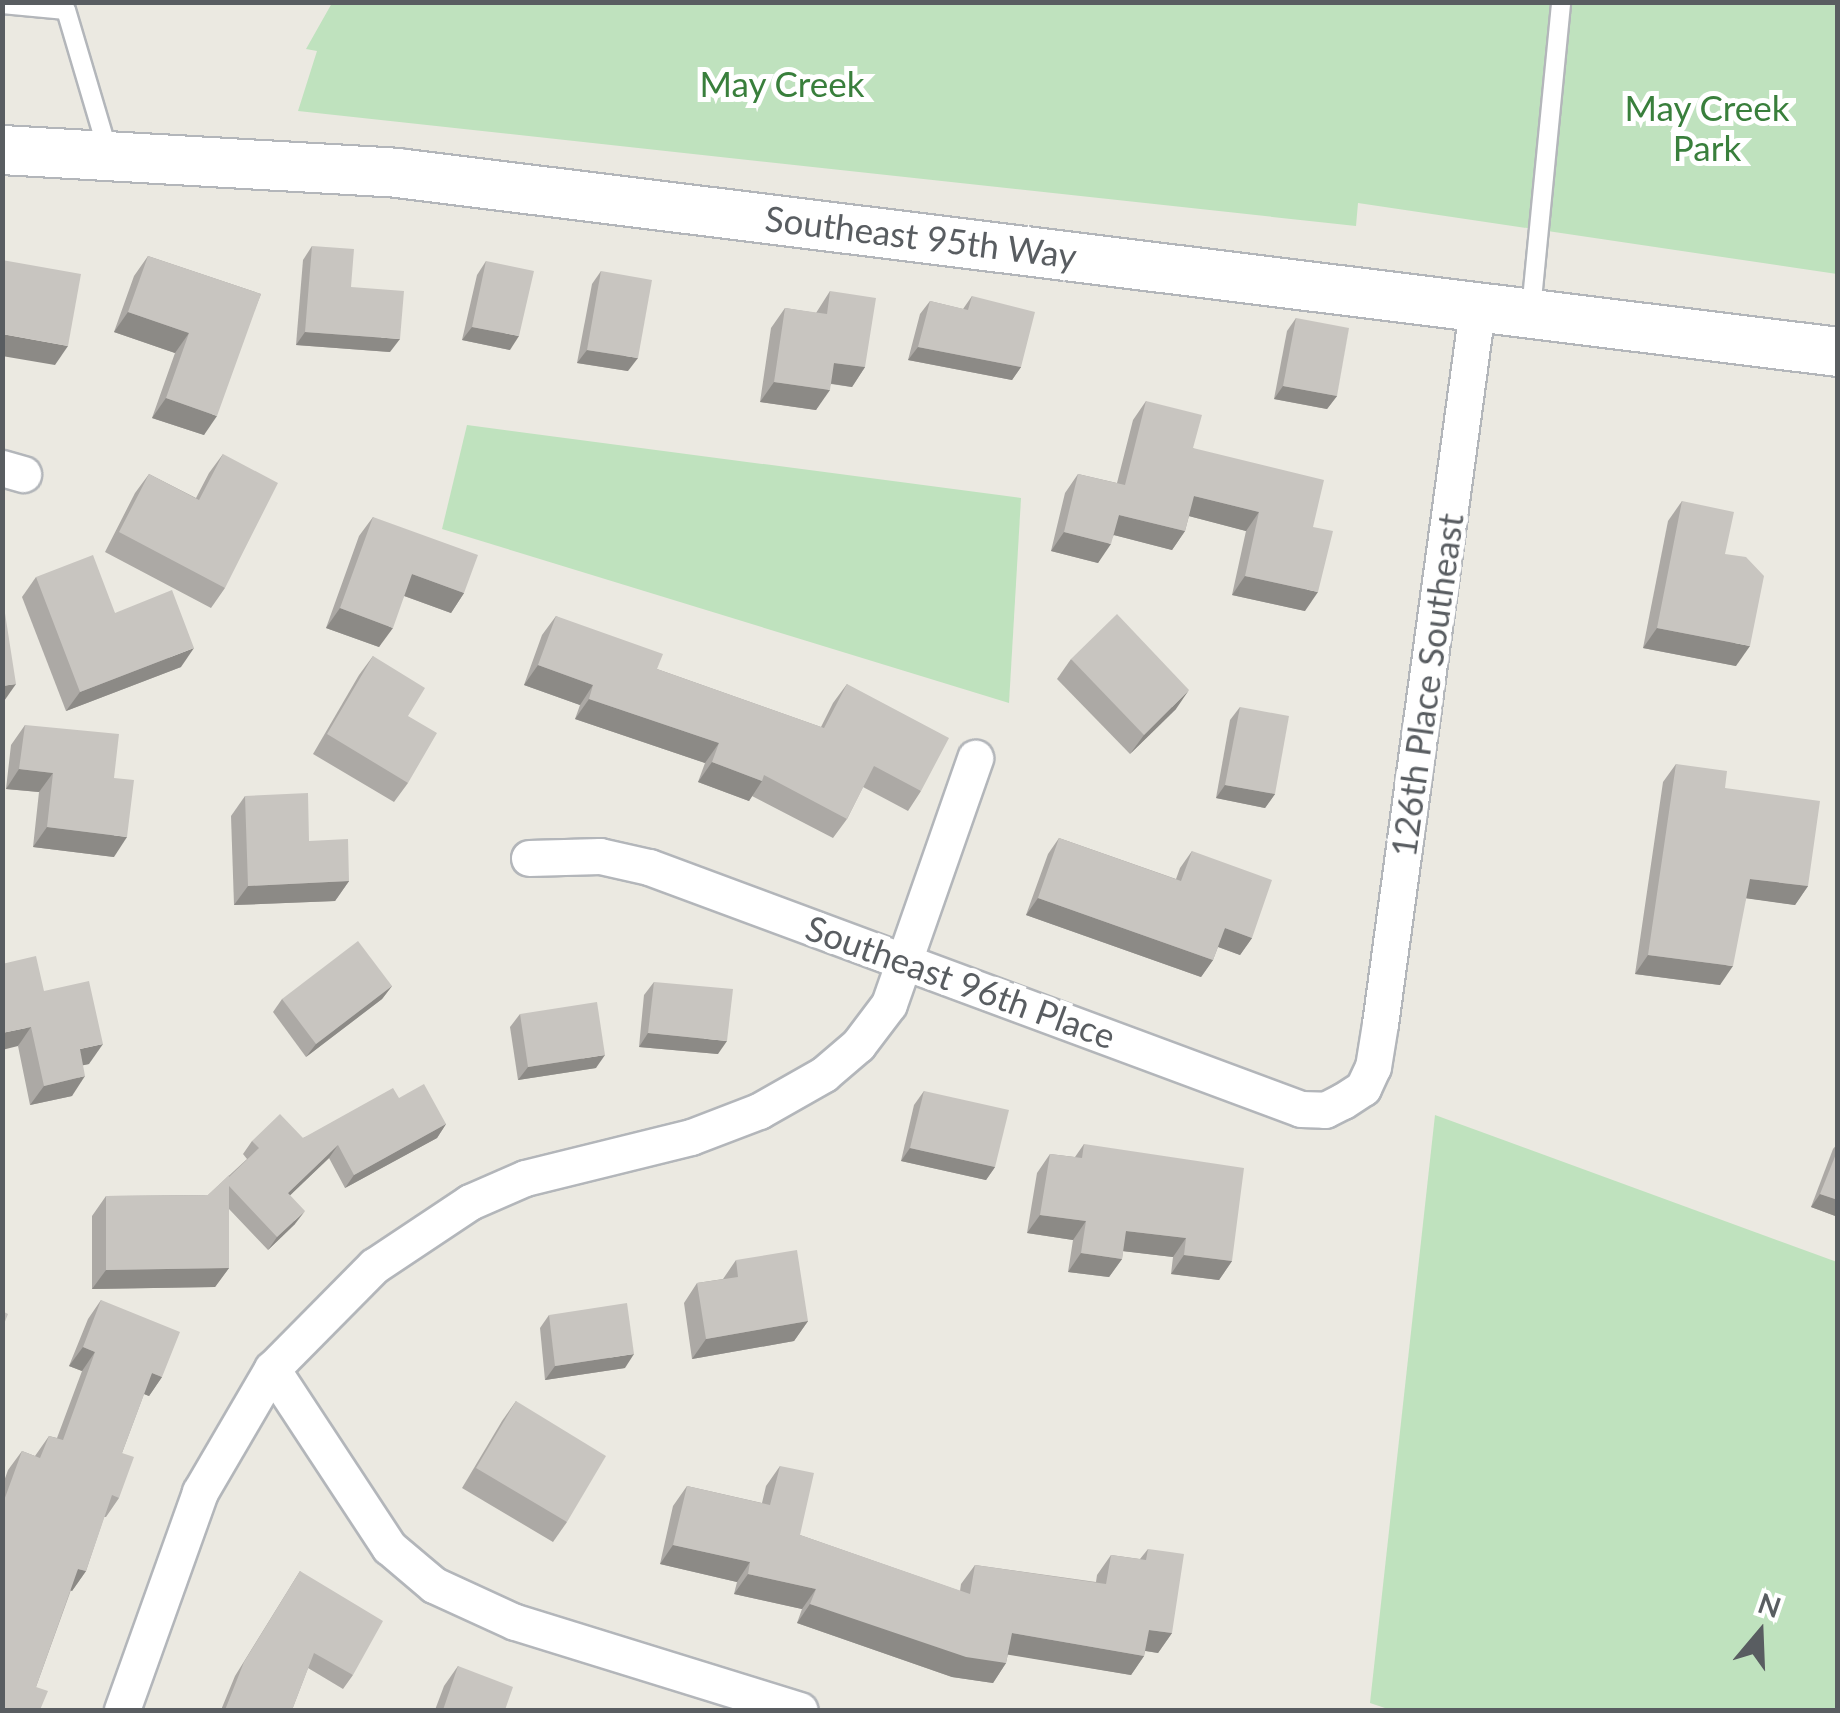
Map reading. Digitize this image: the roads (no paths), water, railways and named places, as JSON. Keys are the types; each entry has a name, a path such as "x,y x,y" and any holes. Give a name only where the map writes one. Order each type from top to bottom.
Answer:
{"street":[{"name":"Southeast 95th Way","path":"2,150 108,153 397,173 1478,302 1838,352"},
{"name":"126th Place Southeast","path":"1373,1067 1478,302"},
{"path":"122,1710 200,1492 272,1368 374,1266 470,1202 525,1178 691,1136 758,1111 824,1074 858,1045 888,1004 906,960 975,758"},
{"name":"Southeast 96th Place","path":"529,858 600,856 649,867 1301,1109 1325,1110 1344,1101 1363,1088 1373,1067"},
{"path":"272,1368 390,1547 434,1585 516,1622 800,1710"}],"lane":[{"path":"1531,310 1561,2"},
{"path":"2,4 66,10 108,153"}],"park label":[{"name":"May Creek","path":"782,83"},
{"name":"May Creek Park","path":"1707,127"}]}
